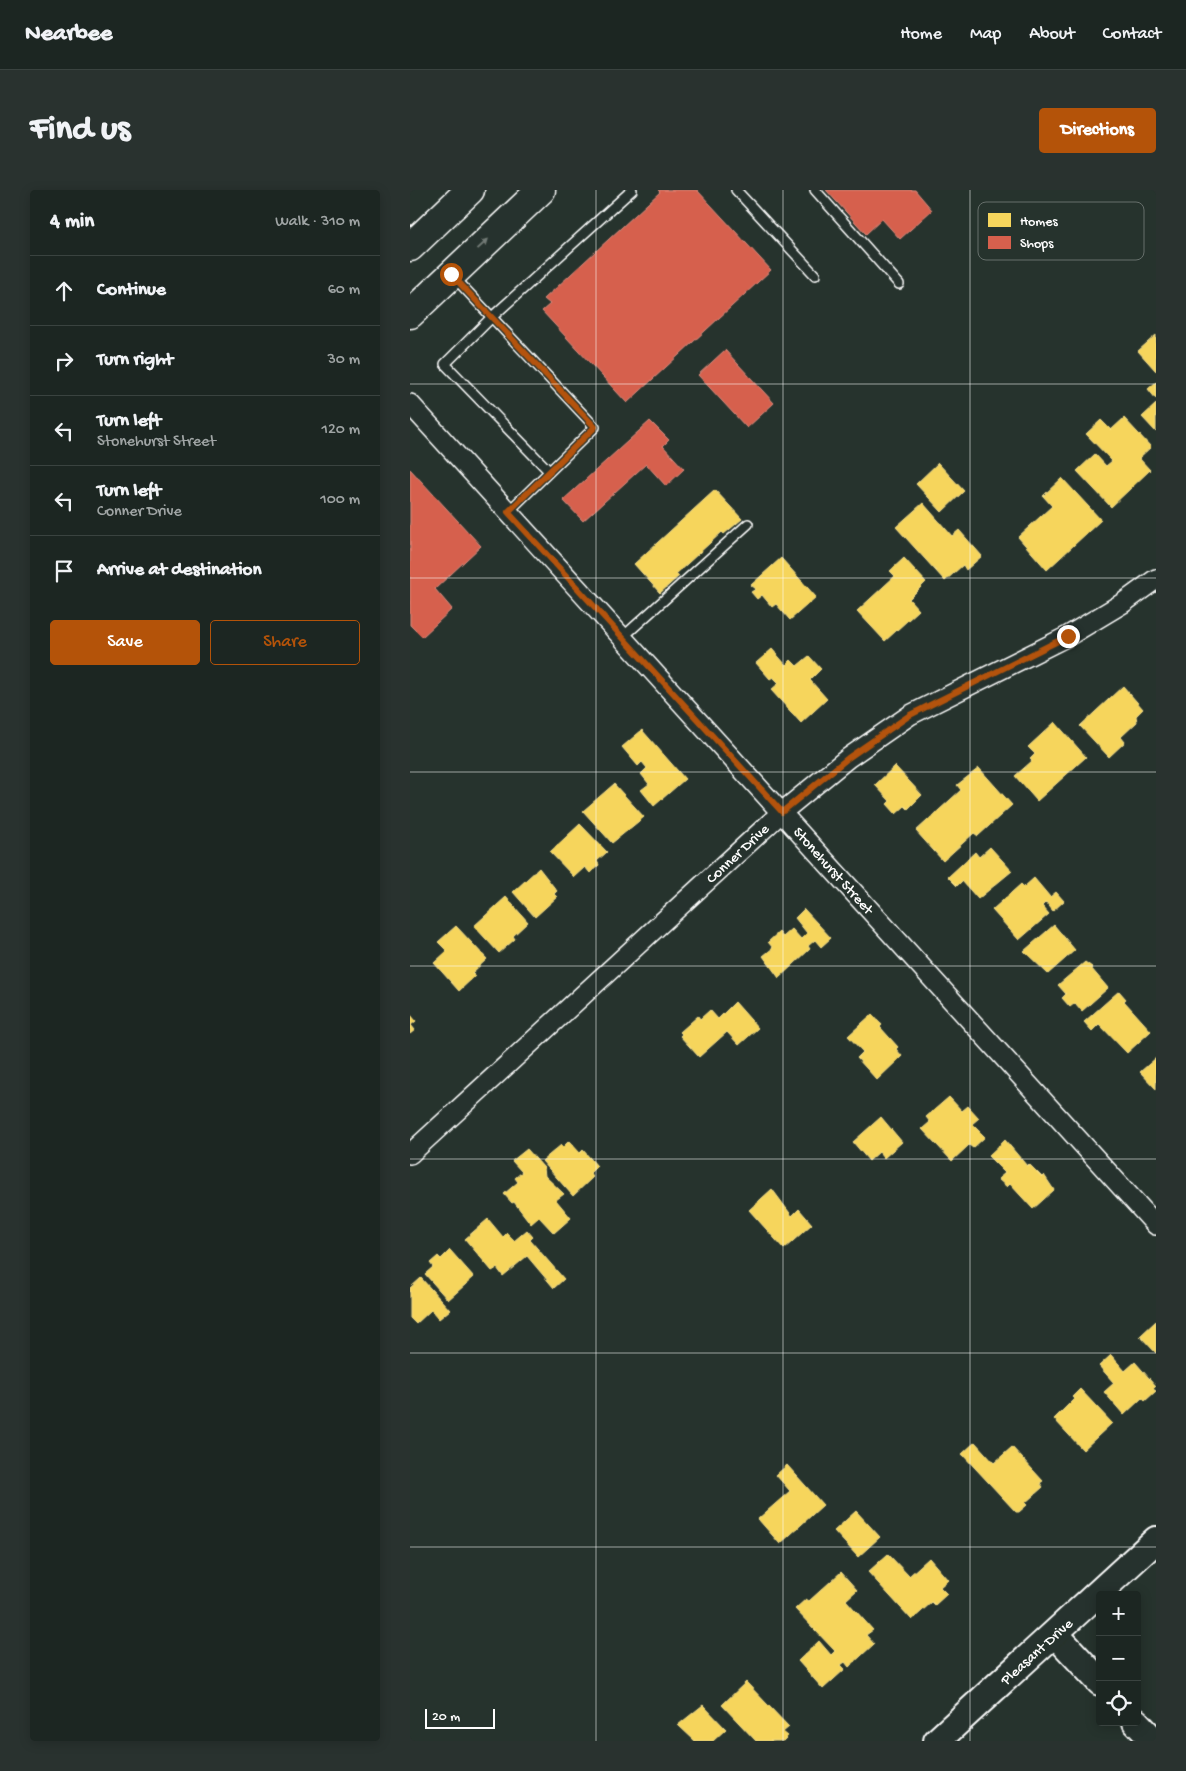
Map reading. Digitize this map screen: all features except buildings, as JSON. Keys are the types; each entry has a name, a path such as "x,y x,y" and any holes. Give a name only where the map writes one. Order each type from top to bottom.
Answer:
{"main road":[{"path":"412,241 470,190"},
{"path":"410,314 541,190"}],"street":[{"name":"Stonehurst Street","path":"410,404 1156,1225"},
{"name":"Conner Drive","path":"410,1154 782,812 848,758 910,715 1068,636 1122,603 1156,579"},
{"name":"Pleasant Drive","path":"937,1741 1156,1540"},
{"path":"1055,1634 1099,1681"},
{"path":"1140,1726 1154,1741"}],"lane":[{"path":"549,471 446,364 492,317 632,190"},
{"path":"736,190 815,275"},
{"path":"815,190 899,284"},
{"path":"451,274 595,427 508,512"},
{"path":"623,637 748,524"}],"route":[{"path":"451,274 595,427 508,512 782,812 848,758 910,715 978,679 1068,636"}]}
